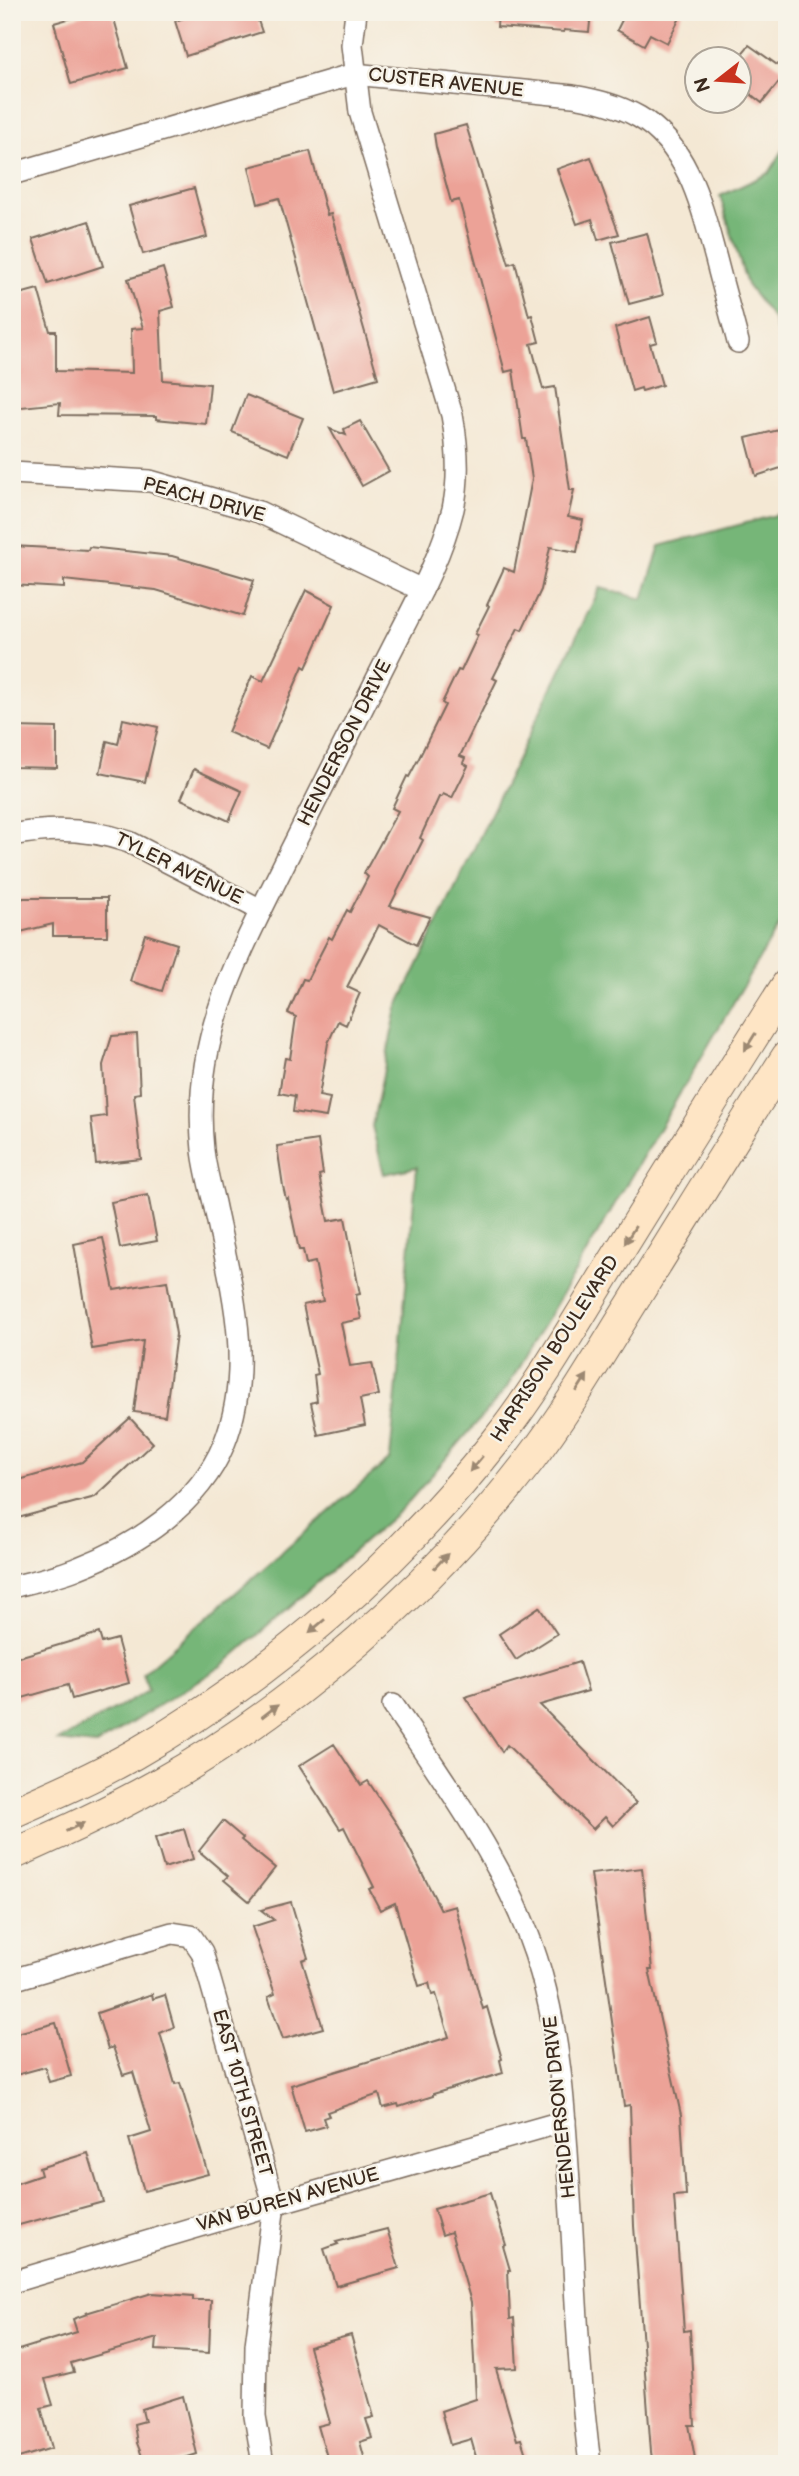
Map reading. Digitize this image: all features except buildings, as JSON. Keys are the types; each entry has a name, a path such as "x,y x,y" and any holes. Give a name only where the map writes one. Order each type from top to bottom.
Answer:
{"main road":[{"name":"HARRISON BOULEVARD","path":"12,1813 132,1755 236,1689 295,1644 403,1547 497,1440 545,1371 787,984"},
{"name":"HARRISON BOULEVARD","path":"12,1855 76,1827 158,1785 263,1717 325,1670 433,1569 484,1515 529,1460 571,1399 787,1056"}],"street":[{"name":"HENDERSON DRIVE","path":"12,1587 75,1570 129,1543 164,1520 210,1474 225,1443 240,1379 236,1307 203,1154 201,1115 203,1079 218,1011 245,942 422,590 452,510 458,475 458,447 452,415 360,112 352,45 356,12"},
{"name":"CUSTER AVENUE","path":"12,174 354,74 573,96 621,107 641,118 659,133 675,151 690,176 701,206 738,342"},
{"name":"PEACH DRIVE","path":"12,473 150,481 247,508 422,590"},
{"name":"TYLER AVENUE","path":"12,835 74,830 109,835 129,842 261,910"},
{"name":"HENDERSON DRIVE","path":"393,1705 477,1830 512,1895 544,1984 557,2043 565,2121 590,2464"},
{"name":"EAST 10TH STREET","path":"12,1980 172,1933 191,1936 202,1952 274,2204 256,2345 255,2416 263,2464"},
{"name":"VAN BUREN AVENUE","path":"12,2282 565,2121"}],"green space":[{"path":"787,144 787,352 782,351 774,320 747,285 720,196 769,173"},
{"path":"787,512 787,916 775,932 506,1389 405,1506 222,1666 96,1745 58,1741 148,1691 143,1673 390,1459 417,1167 384,1174 372,1126 397,1008 600,588 643,599 660,546"}]}
